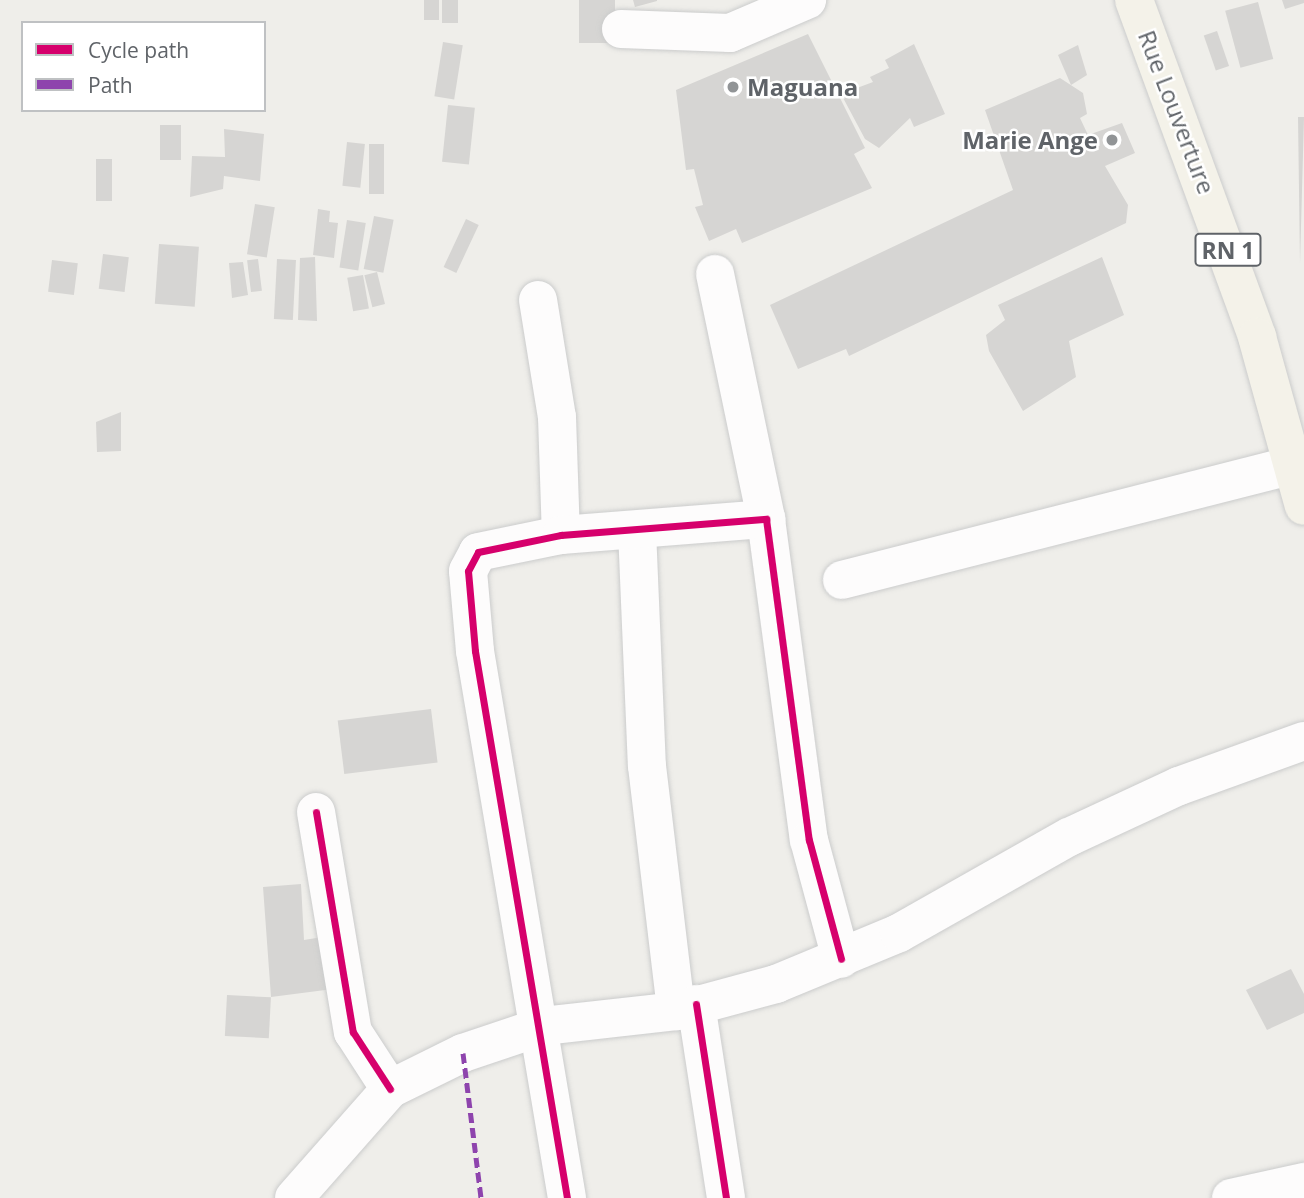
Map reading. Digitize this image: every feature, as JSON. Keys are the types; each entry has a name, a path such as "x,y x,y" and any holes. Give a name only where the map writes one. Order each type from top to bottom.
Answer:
{"main road":[{"name":"Rue Louverture","path":"1134,0 1213,206 1296,464 1304,506"}],"street":[{"path":"621,29 730,33 807,0"},
{"path":"715,274 766,519 810,840 841,959"},
{"path":"538,300 556,416 561,535"},
{"path":"842,580 1296,464"},
{"path":"567,1198 543,1026 475,651 468,571 478,552 561,535 766,519"},
{"path":"637,530 647,766 686,1008 726,1198"},
{"path":"294,1198 390,1089 463,1053 543,1026 686,1008 841,959 1069,837 1179,786 1304,741"},
{"path":"316,812 353,1032 390,1089"},
{"path":"1231,1198 1304,1182"}],"building":[{"path":"424,0 439,0 439,20 424,20"},
{"path":"442,0 458,0 458,23 442,23"},
{"path":"579,0 615,0 615,43 579,43"},
{"path":"633,0 657,0 657,1 635,7"},
{"path":"1282,0 1304,0 1304,3 1285,9"},
{"path":"1258,2 1273,59 1240,68 1225,11"},
{"path":"1217,31 1229,66 1216,71 1204,36"},
{"path":"808,34 865,148 854,154 872,188 742,243 736,229 709,241 695,207 703,205 694,169 686,170 676,90"},
{"path":"443,42 463,45 454,99 434,96"},
{"path":"914,44 945,114 914,127 910,118 879,148 865,139 841,94 873,82 870,77 889,68 885,60"},
{"path":"1078,45 1087,75 1071,85 1058,55"},
{"path":"1060,78 1083,93 1087,114 1080,118 1088,135 1122,123 1135,153 1105,166 1128,205 1126,223 849,356 846,349 798,369 770,305 1013,190 985,110"},
{"path":"448,105 475,108 469,165 442,162"},
{"path":"1298,117 1304,117 1300,264"},
{"path":"160,125 181,125 181,160 160,160"},
{"path":"224,129 264,134 260,181 224,176 223,189 190,197 192,156 225,157"},
{"path":"347,142 365,144 360,188 342,186"},
{"path":"369,144 384,144 384,194 369,194"},
{"path":"96,159 112,159 112,201 96,201"},
{"path":"255,204 275,207 267,258 247,254"},
{"path":"318,209 330,211 329,222 338,223 334,258 313,255"},
{"path":"374,216 394,220 383,273 364,269"},
{"path":"466,219 479,225 456,273 444,267"},
{"path":"347,220 366,223 358,270 339,267"},
{"path":"159,244 199,247 195,307 155,304"},
{"path":"103,254 129,257 125,292 99,289"},
{"path":"315,257 317,321 298,320 300,258"},
{"path":"1102,257 1124,315 1069,341 1076,377 1023,411 989,351 986,335 1005,320 998,305"},
{"path":"258,259 262,291 251,292 247,260"},
{"path":"277,259 296,260 293,320 274,319"},
{"path":"52,260 78,263 74,295 48,292"},
{"path":"243,262 248,295 232,298 229,263"},
{"path":"377,272 385,304 372,307 364,275"},
{"path":"363,275 369,308 353,311 347,278"},
{"path":"121,412 121,451 97,452 96,422"},
{"path":"431,709 438,763 344,774 338,720"},
{"path":"301,884 304,940 328,936 333,989 271,997 263,887"},
{"path":"1291,969 1304,994 1304,1013 1267,1030 1246,990"},
{"path":"227,995 271,997 269,1038 225,1036"}],"marked path":[{"path":"463,1053 481,1198"}],"cycle path":[{"path":"567,1198 475,651 468,571 478,552 561,535 766,519 809,840 841,959"},
{"path":"316,812 353,1032 390,1089"},
{"path":"696,1004 726,1198"}],"place":[{"name":"Maguana","path":"733,87"},
{"name":"Marie Ange","path":"1112,140"}]}
